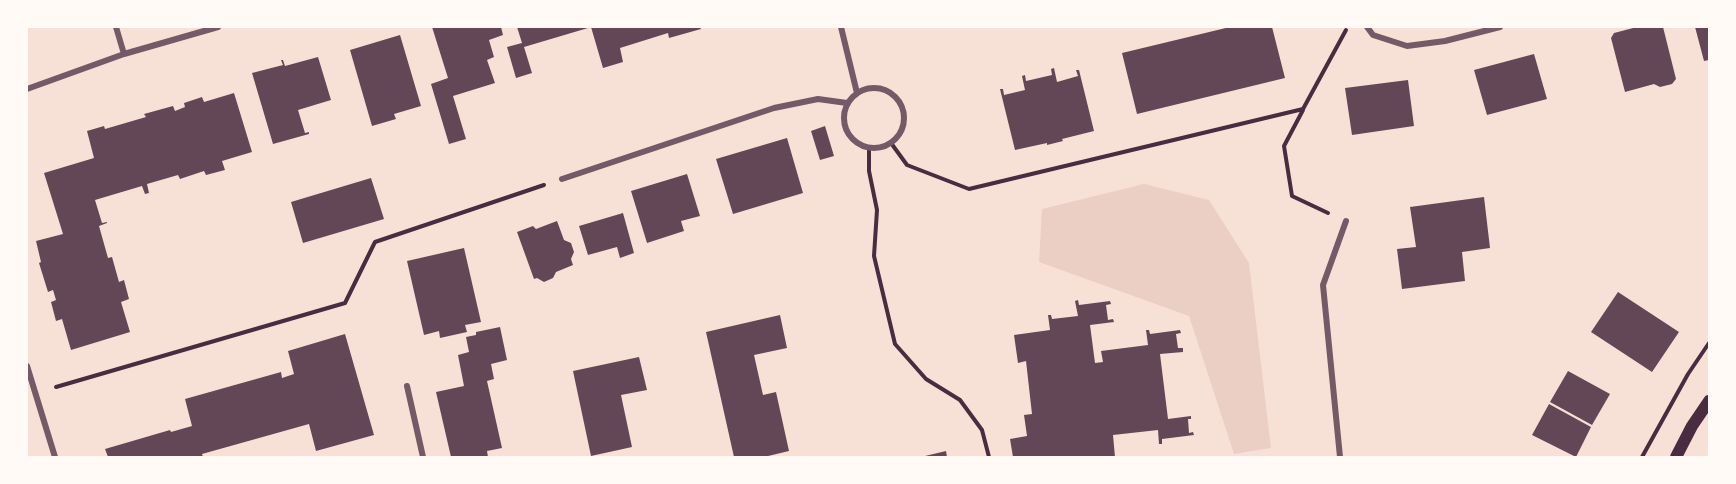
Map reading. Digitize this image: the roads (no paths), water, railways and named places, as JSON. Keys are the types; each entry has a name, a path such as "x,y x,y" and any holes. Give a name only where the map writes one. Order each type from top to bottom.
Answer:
{"main road":[{"path":"1676,457 1692,426 1709,401"}],"street":[{"path":"116,27 124,54"},
{"path":"27,89 124,54 218,27"},
{"path":"841,27 857,93"},
{"path":"1367,27 1373,35 1407,46 1445,41 1500,27"},
{"path":"869,88 883,89 894,96 902,107 904,120 900,133 891,143 881,148 869,149 856,143 846,132 843,117 847,103 857,93 869,88"},
{"path":"562,179 774,108 818,99 847,103"},
{"path":"1340,457 1323,285 1346,221"},
{"path":"27,366 56,457"},
{"path":"407,386 423,457"}]}
